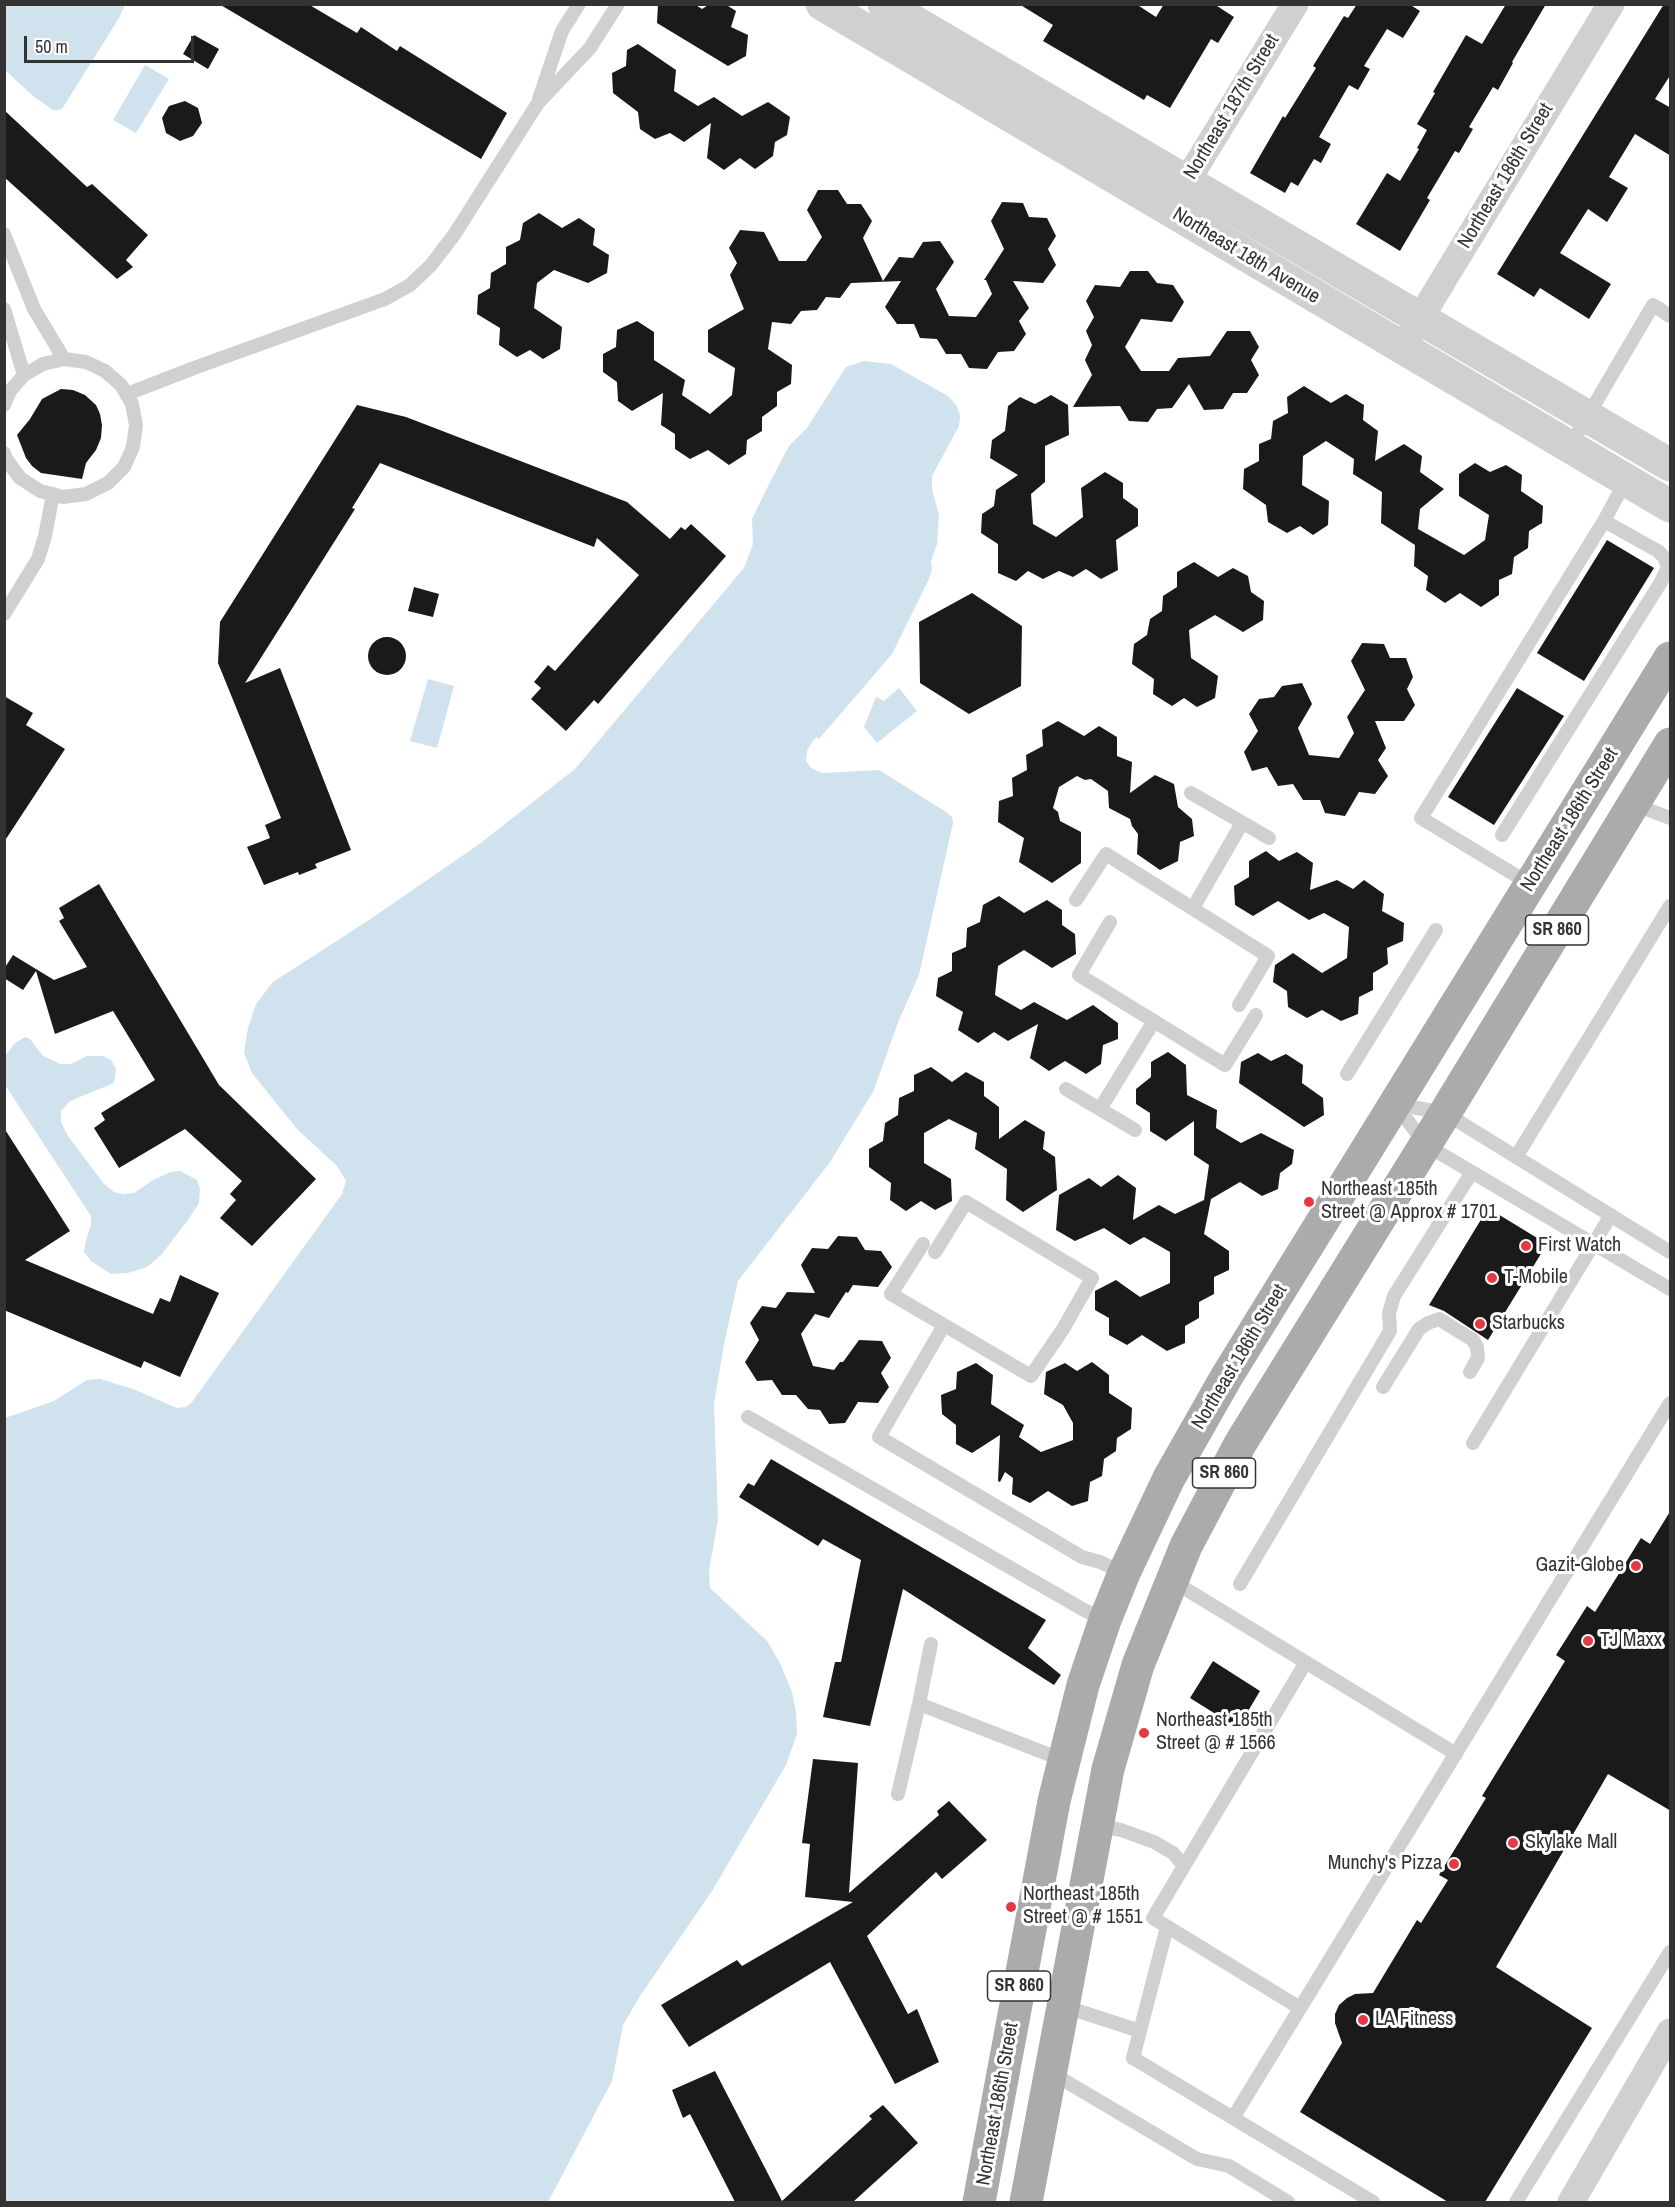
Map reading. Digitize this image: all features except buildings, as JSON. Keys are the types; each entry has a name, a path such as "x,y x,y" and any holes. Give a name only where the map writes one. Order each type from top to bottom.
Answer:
{"main road":[{"name":"Northeast 186th Street","path":"979,2202 1063,1760 1083,1685 1124,1573 1154,1508 1227,1376 1671,658"},
{"name":"SR 860","path":"1026,2202 1096,1826 1115,1741 1137,1665 1171,1580 1203,1510 1240,1444 1671,744"},
{"path":"1154,1508 1157,1557 1171,1580"},
{"path":"1124,1573 1135,1613 1137,1665"},
{"path":"1005,2064 1050,2072"}],"street":[{"name":"Northeast 18th Avenue","path":"822,4 884,19 1187,180 1671,465"},
{"name":"Northeast 187th Street","path":"1169,210 1295,4"},
{"name":"Northeast 186th Street","path":"1402,348 1611,4"},
{"name":"Northeast 18th Avenue","path":"884,19 1169,210 1671,506"},
{"path":"1571,2202 1671,2032"}],"lane":[{"path":"538,103 562,31 579,4"},
{"path":"127,394 385,299 410,285 431,265 454,235 538,103 590,48 618,4"},
{"path":"4,234 34,309 64,359"},
{"path":"1570,446 1653,305 1671,316"},
{"path":"4,309 24,375"},
{"path":"4,405 10,391 24,375 43,364 64,359 86,362 105,371 121,385 132,404 136,425 133,447 124,467 108,483 86,494 63,497 40,491 20,478 4,453"},
{"path":"1530,884 1421,818 1605,521 1627,480"},
{"path":"4,614 38,560 53,494"},
{"path":"1502,836 1668,567 1664,556 1658,551 1605,521"},
{"path":"1191,793 1269,838"},
{"path":"1633,804 1671,818"},
{"path":"1193,908 1242,823"},
{"path":"1076,900 1106,854 1268,956 1239,1005"},
{"path":"1516,1157 1671,906"},
{"path":"1110,922 1079,975 1225,1065 1256,1015"},
{"path":"1347,1074 1436,930"},
{"path":"1100,1109 1154,1021"},
{"path":"1065,1089 1135,1130"},
{"path":"1395,1104 1445,1113 1671,1252"},
{"path":"1395,1104 1426,1145 1671,1289"},
{"path":"1240,1584 1390,1331 1389,1313 1394,1296 1472,1172"},
{"path":"923,1244 891,1294 1031,1376 1064,1329 1092,1278 966,1202 935,1251"},
{"path":"1473,1443 1611,1215"},
{"path":"1383,1387 1419,1329 1439,1319 1473,1340 1478,1347 1478,1358 1470,1372"},
{"path":"944,1325 879,1437 1082,1557 1124,1573"},
{"path":"1233,2118 1671,1403"},
{"path":"748,1417 1105,1620"},
{"path":"1171,1580 1456,1754"},
{"path":"898,1794 931,1644"},
{"path":"1300,2008 1153,1918 1306,1662"},
{"path":"919,1704 1063,1760"},
{"path":"1096,1826 1121,1830 1154,1842 1173,1853 1184,1866"},
{"path":"1167,1927 1133,2058 1373,2202"},
{"path":"1516,2202 1671,1952"},
{"path":"1063,2006 1140,2031"},
{"path":"1050,2072 1197,2159 1229,2166 1288,2202"}],"water":[{"path":"4,5 125,5 62,109 53,110 33,96 5,70"},
{"path":"145,65 169,79 136,133 113,120"},
{"path":"864,361 891,364 948,396 957,406 960,416 959,426 932,476 932,489 939,515 937,544 931,561 932,569 929,579 892,654 819,739 817,737 812,742 807,751 806,761 811,768 822,773 879,770 946,812 952,817 953,823 919,975 899,1020 873,1092 830,1162 738,1281 724,1344 714,1404 718,1519 709,1571 710,1588 767,1641 780,1663 792,1692 796,1712 797,1734 786,1765 712,1891 640,1996 623,2025 612,2081 548,2202 5,2202 5,1418 54,1401 87,1380 100,1379 133,1389 177,1408 186,1407 192,1402 342,1194 346,1181 337,1166 297,1129 252,1073 244,1053 248,1028 256,1004 273,982 478,845 575,769 744,568 753,544 752,519 789,446 807,428 846,367"},
{"path":"428,679 454,686 437,748 410,741"},
{"path":"899,688 917,711 877,743 864,727 876,697 884,701"},
{"path":"25,1037 30,1039 43,1056 60,1064 71,1064 87,1056 103,1056 111,1060 116,1069 114,1083 70,1101 61,1111 61,1122 68,1136 104,1184 114,1192 124,1194 134,1193 153,1180 171,1172 180,1171 197,1180 200,1189 199,1203 161,1255 147,1267 128,1273 111,1274 91,1261 84,1252 91,1216 5,1085 5,1056 14,1044"}],"place":[{"name":"Northeast 185th Street @ Approx # 1701","path":"1309,1202"},
{"name":"First Watch","path":"1526,1246"},
{"name":"T-Mobile","path":"1492,1278"},
{"name":"Starbucks","path":"1480,1324"},
{"name":"Gazit-Globe","path":"1636,1566"},
{"name":"TJ Maxx","path":"1588,1641"},
{"name":"Northeast 185th Street @ # 1566","path":"1144,1733"},
{"name":"Skylake Mall","path":"1513,1843"},
{"name":"Munchy's Pizza","path":"1454,1864"},
{"name":"Northeast 185th Street @ # 1551","path":"1011,1907"},
{"name":"LA Fitness","path":"1363,2020"}]}
